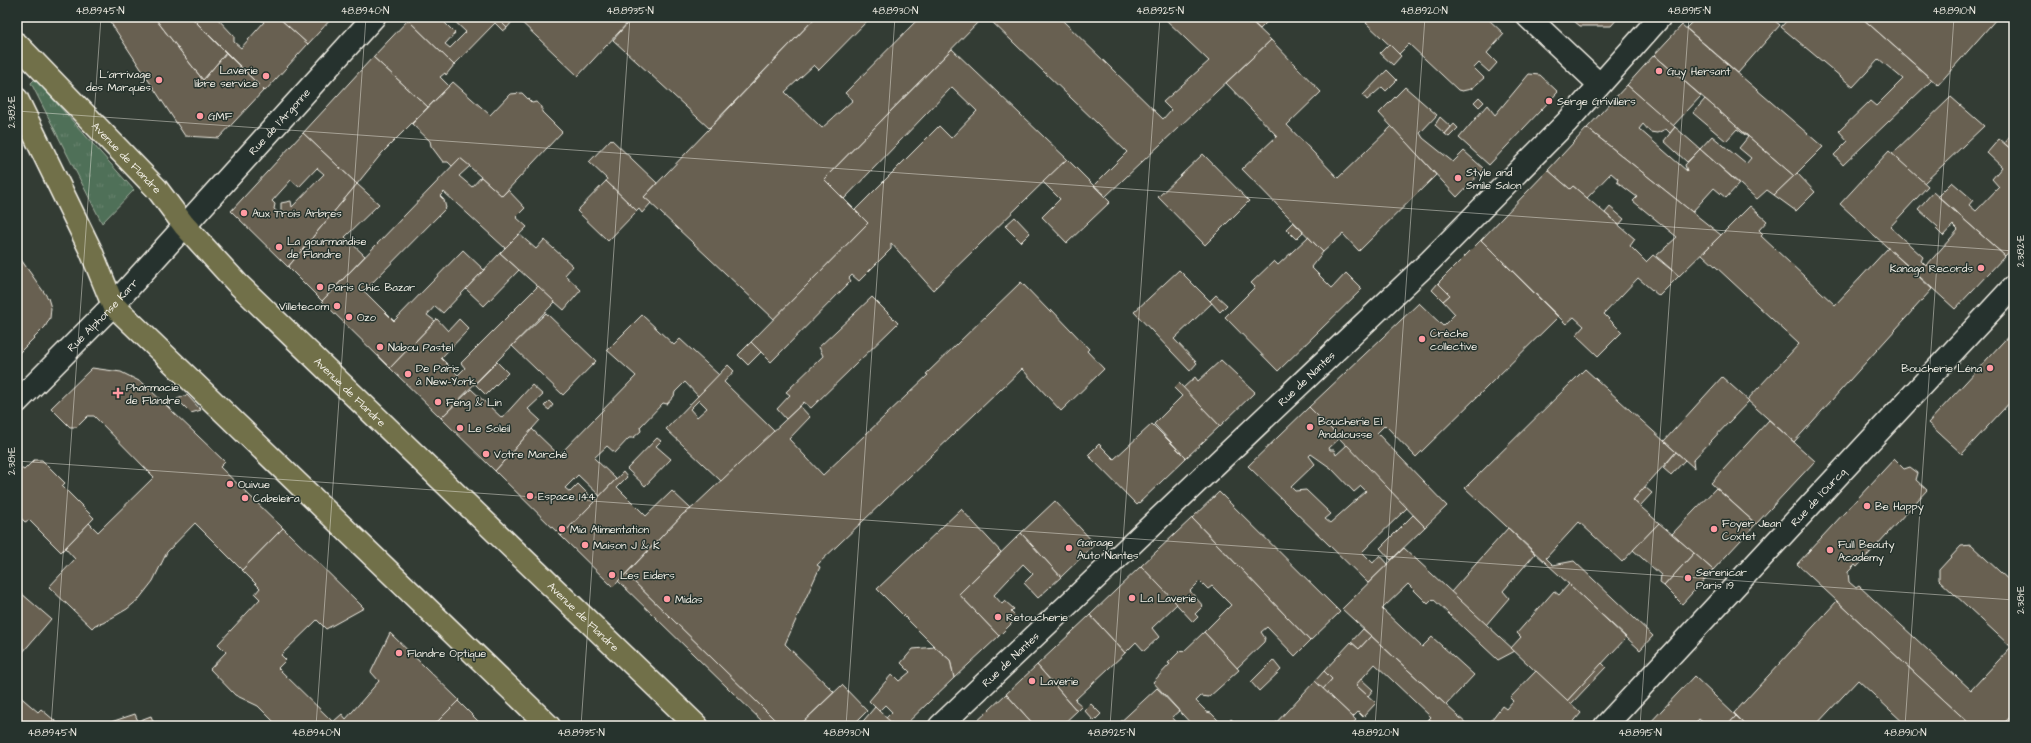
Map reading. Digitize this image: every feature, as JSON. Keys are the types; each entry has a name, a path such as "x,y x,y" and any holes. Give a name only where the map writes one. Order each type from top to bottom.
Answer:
{"main road":[{"name":"Avenue de Flandre","path":"17,44 157,189 184,225 237,283 697,726"},
{"path":"17,99 91,251 114,305 549,726"}],"street":[{"name":"Rue de l'Argonne","path":"184,225 374,17"},
{"path":"1528,17 1600,84"},
{"name":"Rue de Nantes","path":"940,726 1430,261 1567,122 1660,17"},
{"name":"Rue Alphonse Karr","path":"17,402 114,305 184,225"},
{"name":"Rue de l'Ourcq","path":"1606,726 2014,286"}],"green space":[{"path":"35,79 134,190 102,223 31,83"}],"building":[{"path":"107,17 154,17 203,80 226,53 264,90 219,138 185,136"},
{"path":"154,17 191,17 226,53 203,80"},
{"path":"191,17 216,17 234,36 234,42 241,48 264,22 258,17 278,17 308,44 265,91"},
{"path":"278,17 333,17 308,44"},
{"path":"411,17 450,17 496,17 507,28 503,31 495,23 454,65 408,20","holes":["450,17 466,32 450,48 445,44 455,33 445,23"]},
{"path":"496,17 516,17 507,28"},
{"path":"516,17 633,17 578,76"},
{"path":"633,17 816,17 709,128 613,40"},
{"path":"816,17 871,17 819,70 814,65 785,92 822,128 853,100 845,93 920,17 983,17 824,179 868,223 774,319 644,197"},
{"path":"987,17 1059,17 1163,119 1171,110 1163,102 1209,61 1163,17 1247,17 1271,40 1106,196 1094,185 1127,152"},
{"path":"1247,17 1272,17 1260,29"},
{"path":"1371,17 1486,17 1504,34 1487,53 1497,63 1489,72 1479,63 1474,68 1484,78 1471,89 1462,91 1458,90 1409,44 1399,54 1366,23"},
{"path":"1569,17 1619,17 1611,26 1580,26"},
{"path":"1697,17 1770,17 1780,25 1738,73 1686,28"},
{"path":"1790,17 1861,17 1932,80 1843,165 1834,155 1848,141 1839,131 1870,101 1876,106 1903,79 1879,59 1853,87 1781,27"},
{"path":"1861,17 1998,17 1938,85"},
{"path":"408,20 454,65 446,75 445,73 440,77 449,86 428,107 373,57"},
{"path":"1682,25 1823,147 1794,176 1654,55"},
{"path":"1271,40 1321,92 1287,125 1338,178 1392,126 1436,175 1359,251 1343,234 1323,252 1242,169 1277,136 1226,83"},
{"path":"1389,44 1401,56 1393,65 1380,53"},
{"path":"952,49 1067,159 933,290 891,243 891,249 859,281 852,275 849,278 851,281 771,362 751,342 868,223 855,210 939,126 951,138 977,111 952,87 844,199 824,179"},
{"path":"1654,55 1701,96 1673,126 1627,85"},
{"path":"373,57 428,107 382,153 357,184 303,133"},
{"path":"1387,70 1397,80 1386,91 1382,87 1367,100 1363,95"},
{"path":"1529,74 1540,75 1558,92 1489,165 1459,138 1487,105 1495,115"},
{"path":"453,82 490,115 510,94 522,93 532,103 536,102 542,107 542,112 562,132 502,196 460,158 452,166 448,162 443,162 431,146 430,141 412,124"},
{"path":"1627,85 1675,127 1670,133 1666,129 1657,133 1650,132 1643,124 1639,129 1687,171 1685,165 1700,149 1739,184 1726,198 1714,188 1692,212 1587,128"},
{"path":"1405,87 1437,115 1420,133 1423,138 1453,162 1464,151 1484,169 1457,197 1379,113"},
{"path":"1479,97 1484,102 1479,107 1474,102"},
{"path":"1951,97 1984,126 1924,183 1892,154"},
{"path":"1705,99 1794,176 1774,195 1767,190 1757,199 1700,149 1712,136 1746,164 1751,158 1739,148 1748,137 1737,129 1726,141 1693,113"},
{"path":"1440,117 1451,127 1445,134 1435,125"},
{"path":"1454,124 1458,128 1449,137 1445,134"},
{"path":"1675,127 1700,149 1687,162 1664,141"},
{"path":"1587,128 1721,235 1679,276 1656,256 1677,237 1633,201 1637,197 1617,182 1618,179 1611,173 1587,198 1573,186 1570,189 1548,170"},
{"path":"2014,131 2014,152 2004,143"},
{"path":"303,133 357,184 288,267 231,211","holes":["317,168 324,174 292,207 291,201 281,203 281,215 274,209 275,204 272,201 291,180 299,187"]},
{"path":"611,139 657,183 644,197 651,203 642,213 639,209 637,211 589,162"},
{"path":"1999,139 2014,152 2014,246 2005,256 1938,196 1952,182 1973,200 1969,205 1976,211 1999,187 1992,179 2002,167 1987,153"},
{"path":"1889,151 1928,186 1890,227 1923,257 1921,261 1926,266 1958,230 1953,225 1943,236 1936,229 1938,227 1918,209 1933,192 2005,256 1955,309 1840,204"},
{"path":"1203,154 1249,201 1205,245 1158,197"},
{"path":"460,158 470,166 459,176 472,187 481,177 502,196 508,190 525,208 516,217 527,227 505,248 444,192 440,196 444,200 446,208 364,291 394,321 463,250 484,270 443,313 435,306 427,315 435,321 390,368 322,301"},
{"path":"1067,159 1110,202 1067,243 1042,217 1060,199 1043,182"},
{"path":"1548,170 1570,189 1573,186 1635,239 1630,246 1646,262 1653,255 1679,276 1659,296 1638,278 1604,314 1622,332 1598,356 1576,335 1584,326 1574,317 1566,324 1481,240"},
{"path":"1797,173 1815,192 1796,211 1774,195"},
{"path":"606,181 637,211 608,241 577,211"},
{"path":"357,184 379,204 345,237 365,256 322,301 288,267"},
{"path":"1750,206 1767,221 1759,230 1763,234 1761,236 1835,305 1888,248 1932,289 1794,442 1747,400 1799,344 1702,254"},
{"path":"1610,207 1624,219 1619,225 1605,213"},
{"path":"1015,217 1030,233 1021,242 1005,226"},
{"path":"1293,222 1303,232 1296,239 1286,229"},
{"path":"519,234 536,249 544,240 573,266 565,275 581,290 564,310 500,253"},
{"path":"1308,237 1323,252 1311,267 1332,288 1346,273 1362,289 1278,371 1225,317 1255,287 1251,283 1274,261 1278,265"},
{"path":"1481,240 1558,317 1416,457 1385,425 1377,433 1447,506 1425,527 1309,407 1419,303 1443,326 1455,314 1443,301 1450,295 1438,283"},
{"path":"500,253 519,270 484,306 466,289"},
{"path":"17,254 48,298 51,308 50,318 45,327 17,355"},
{"path":"1179,270 1212,303 1174,339 1197,363 1190,371 1134,312"},
{"path":"1021,282 1050,312 1052,310 1089,349 1087,351 1104,369 1061,411 1022,369 817,565 820,567 785,644 834,692 799,726 781,726 626,574 683,514 693,507 800,406 810,417 789,439 823,475 928,375 926,374"},
{"path":"1438,283 1450,295 1443,301 1432,290"},
{"path":"538,286 555,302 441,418 390,368 437,319 448,331 459,319 469,329 441,358 458,375 465,368 461,363"},
{"path":"1216,295 1227,305 1220,312 1210,301"},
{"path":"872,297 898,323 811,408 804,402 786,419 777,409 790,395 786,392 823,356 819,347"},
{"path":"546,313 596,361 563,395 512,346"},
{"path":"642,315 674,345 680,339 719,375 698,396 685,382 675,392 674,396 667,404 663,403 640,427 641,431 633,438 629,438 615,453 607,446 594,458 616,479 600,496 578,475 565,488 570,492 578,484 595,501 561,536 495,471 532,429 559,455 636,376 607,350"},
{"path":"2014,330 2014,398 1962,454 1928,423"},
{"path":"751,342 761,352 748,365 738,355"},
{"path":"1221,360 1255,392 1220,426 1183,388 1195,377 1198,381"},
{"path":"497,362 508,373 486,395 475,384"},
{"path":"728,365 734,371 724,382 774,431 721,481 666,429","holes":["699,400 707,408 697,417 690,409"]},
{"path":"92,368 121,372 143,383 225,462 220,467 283,528 242,570 195,523 167,552 153,581 139,599 127,609 103,623 95,625 92,628 49,587 75,559 65,548 89,523 98,532 154,477 94,416 88,416 77,427 70,427 51,408"},
{"path":"1585,369 1676,452 1633,500 1659,523 1622,562 1579,522 1546,558 1553,565 1574,561 1653,636 1640,650 1465,488"},
{"path":"1722,377 1749,401 1693,460 1694,468 1664,441"},
{"path":"1179,383 1220,426 1186,458 1154,424 1182,396 1174,388"},
{"path":"532,385 543,395 528,409 540,420 495,471 441,418 471,389 502,418"},
{"path":"187,395 201,410 191,413 177,399"},
{"path":"549,401 553,405 549,410 544,406"},
{"path":"1309,407 1340,438 1329,448 1330,450 1334,450 1336,455 1347,445 1407,508 1362,552 1373,563 1380,555 1388,564 1368,583 1248,466","holes":["1311,454 1331,468 1354,492 1361,486 1366,491 1330,523 1325,519 1331,514 1306,490 1295,491 1291,487 1315,464 1309,456"]},
{"path":"1769,420 1815,461 1756,524 1711,483"},
{"path":"1152,424 1186,458 1137,505 1088,455 1099,444 1114,459"},
{"path":"657,438 661,441 656,446 671,459 645,486 627,469"},
{"path":"1676,452 1685,460 1671,475 1663,468"},
{"path":"1894,459 1904,469 1910,467 1918,473 1916,480 1927,490 1857,567 1855,565 1848,572 1849,582 1856,588 1859,586 1971,690 2011,647 1939,580 1939,570 1961,546 1971,545 2014,585 2014,713 2001,726 1972,726 1797,564"},
{"path":"34,460 42,460 65,483 62,486 94,518 61,552 29,520 25,522 17,514 17,470 21,468 24,470"},
{"path":"623,472 627,477 617,487 646,516 672,491 691,509 683,514 613,587 561,536"},
{"path":"1645,487 1652,493 1640,506 1633,500"},
{"name":"Foyer Jean Coxtet","path":"1716,488 1756,524 1713,570 1672,534"},
{"path":"1219,492 1340,612 1310,641 1192,518"},
{"path":"1055,501 1095,544 1061,577 1021,533"},
{"path":"961,509 1001,552 959,594 999,636 954,678 950,660 877,589"},
{"path":"1413,515 1425,527 1391,560 1380,548"},
{"path":"1192,518 1310,641 1295,656 1267,627 1261,632 1265,638 1264,642 1237,668 1204,632 1231,605 1212,586 1208,589 1200,581 1190,591 1203,606 1195,614 1198,617 1193,622 1141,566"},
{"path":"1659,523 1694,553 1664,586 1660,583 1661,575 1633,550"},
{"path":"283,528 364,608 326,629 317,620 281,655 286,660 278,668 333,722 342,714 346,719 379,681 371,672 390,633 459,700 433,726 278,726 258,706 235,695 210,669 226,652 218,644 260,599 255,594 260,588 242,570"},
{"path":"1508,528 1535,554 1503,591 1509,598 1486,625 1451,592"},
{"path":"1021,533 1061,577 1038,598 1024,583 1033,574 1023,564 994,595 1002,604 1005,601 1014,609 1011,612 1017,618 999,636 959,594"},
{"path":"1404,548 1515,651 1498,660 1433,599 1428,604 1408,584 1382,609 1422,647 1432,637 1474,675 1446,705 1342,609"},
{"name":"Serenicar Paris 19","path":"1694,553 1713,570 1682,604 1664,586"},
{"path":"1141,566 1177,604 1152,628 1159,637 1144,651 1136,642 1125,653 1090,615"},
{"path":"626,574 781,726 767,726 618,581"},
{"path":"1569,584 1626,638 1567,701 1511,648 1521,637 1517,633 1554,591 1559,595"},
{"path":"21,593 51,619 17,659 17,597"},
{"path":"1837,601 1972,726 1907,726 1858,680 1815,726 1747,726 1734,713"},
{"path":"1090,615 1125,653 1075,700 1082,706 1077,711 1037,665"},
{"path":"1363,629 1371,636 1359,649 1351,642"},
{"path":"1204,632 1239,670 1209,697 1201,696 1196,701 1224,726 1193,726 1153,682 1170,664 1168,663 1181,650 1183,652"},
{"path":"1371,636 1469,726 1437,726 1429,719 1431,717 1375,664 1356,685 1376,703 1363,717 1358,712 1353,717 1323,689 1332,679 1324,671 1351,642 1359,649"},
{"path":"935,647 950,660 954,678 904,726 895,726 886,718 892,712 885,705 879,711 869,701 892,674 899,681 910,672 901,663 913,649"},
{"path":"1273,660 1281,670 1259,691 1251,682"},
{"path":"1602,663 1606,667 1571,704 1567,701"},
{"path":"1037,665 1077,711 1061,726 1035,726 1006,694"},
{"path":"1324,671 1332,679 1323,689 1315,681"},
{"path":"1536,671 1581,713 1570,726 1494,726 1492,724 1492,719 1502,706 1506,709 1513,701 1510,698"},
{"path":"1694,676 1736,716 1727,726 1707,726 1699,719 1692,726 1647,726"},
{"path":"1361,679 1373,690 1368,696 1356,685"},
{"path":"1315,681 1356,720 1351,726 1273,726"},
{"path":"842,685 867,711 852,726 799,726"},
{"path":"1157,688 1179,711 1172,717 1180,726 1116,726"},
{"path":"17,694 38,712 41,709 61,726 17,726"},
{"path":"1006,694 1035,726 972,726"},
{"path":"458,701 483,726 433,726"},
{"path":"1091,704 1101,714 1094,721 1084,710"},
{"path":"875,707 879,711 895,726 859,726"},
{"path":"2014,713 2014,726 2001,726"},
{"path":"135,714 138,721 151,716 155,726 109,726 108,723"},
{"path":"1736,716 1747,726 1727,726"},
{"path":"1231,719 1239,726 1224,726"},
{"path":"1429,719 1437,726 1423,726"}],"place":[{"name":"Guy Hersant","path":"1659,71"},
{"name":"Laverie libre service","path":"266,76"},
{"name":"L'arrivage des Marques","path":"159,80"},
{"name":"Serge Grivillers","path":"1549,101"},
{"name":"GMF","path":"200,116"},
{"name":"Style and Smile Salon","path":"1458,178"},
{"name":"Aux Trois Arbres","path":"244,213"},
{"name":"La gourmandise de Flandre","path":"279,247"},
{"name":"Kanaga Records","path":"1981,268"},
{"name":"Paris Chic Bazar","path":"320,287"},
{"name":"Villetecom","path":"337,306"},
{"name":"Ozo","path":"349,317"},
{"name":"Crèche collective","path":"1422,339"},
{"name":"Nabou Pastel","path":"380,347"},
{"name":"Boucherie Léna","path":"1990,368"},
{"name":"De Paris à New-York","path":"408,374"},
{"name":"Pharmacie de Flandre","path":"118,393"},
{"name":"Feng & Lin","path":"438,402"},
{"name":"Boucherie El Andalousse","path":"1310,427"},
{"name":"Le Soleil","path":"460,428"},
{"name":"Votre Marché","path":"486,454"},
{"name":"Ouivue","path":"230,484"},
{"name":"Espace 144","path":"530,496"},
{"name":"Cabeleira","path":"245,498"},
{"name":"Be Happy","path":"1867,506"},
{"name":"Mia Alimentation","path":"562,529"},
{"name":"Foyer Jean Coxtet","path":"1714,529"},
{"name":"Maison J & K","path":"585,545"},
{"name":"Garage Auto Nantes","path":"1069,548"},
{"name":"Full Beauty Academy","path":"1830,550"},
{"name":"Les Eiders","path":"612,575"},
{"name":"Serenicar Paris 19","path":"1688,578"},
{"name":"La Laverie","path":"1132,598"},
{"name":"Midas","path":"667,599"},
{"name":"Retoucherie","path":"998,617"},
{"name":"Flandre Optique","path":"399,653"},
{"name":"Laverie","path":"1032,681"}]}
